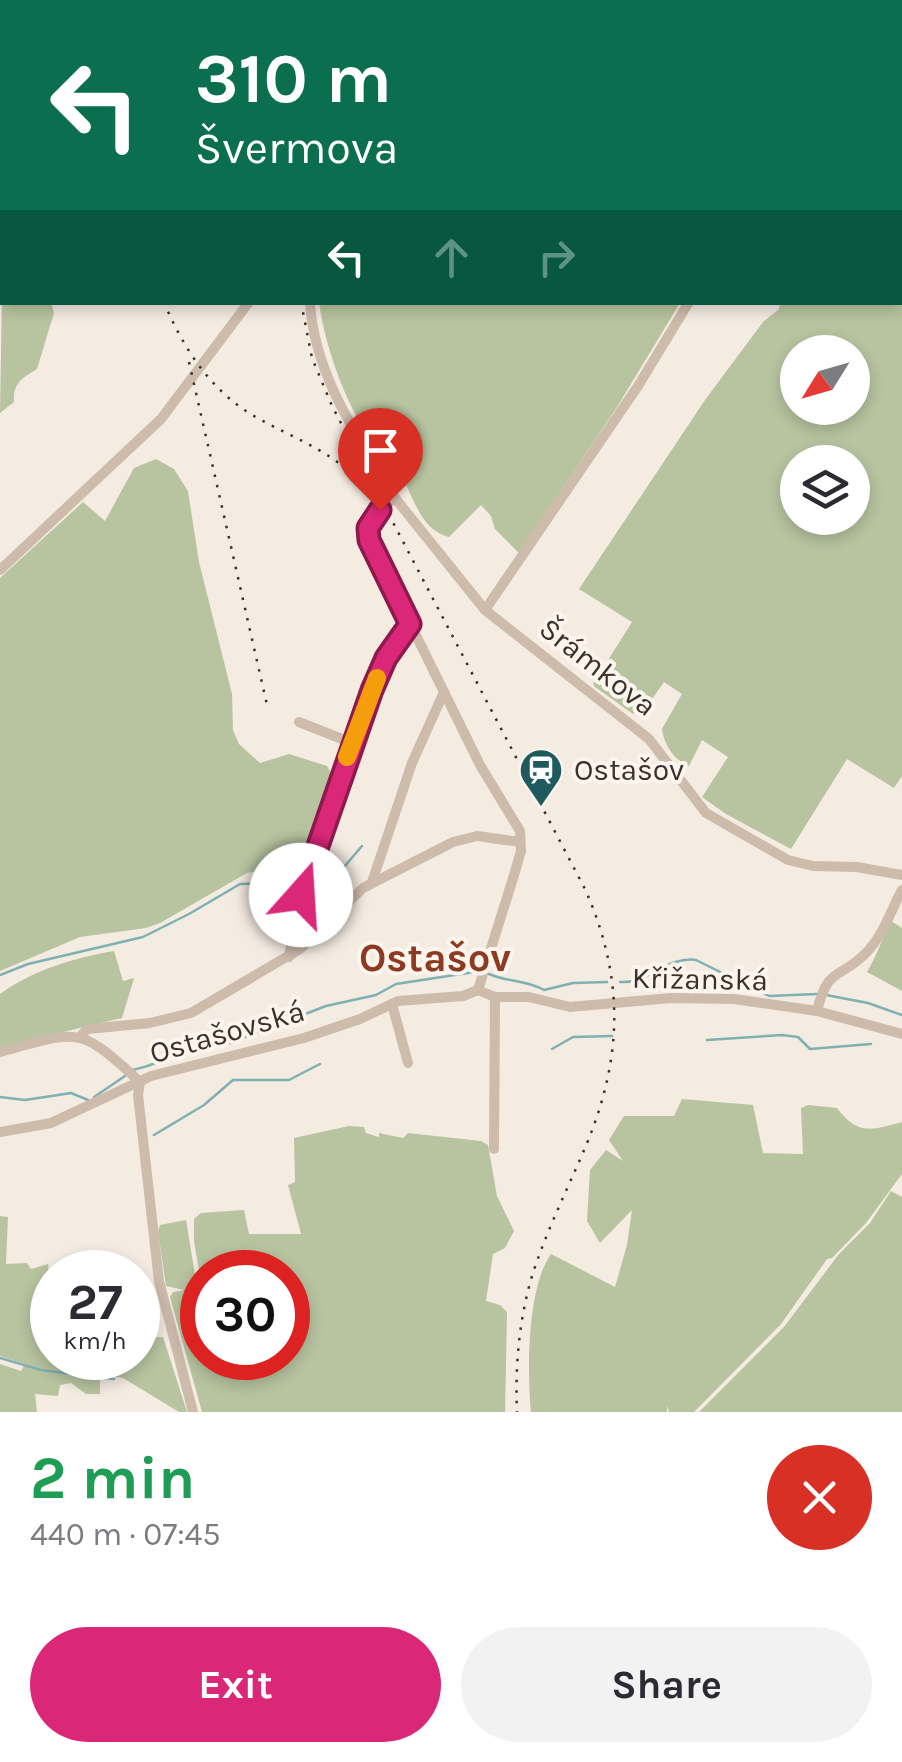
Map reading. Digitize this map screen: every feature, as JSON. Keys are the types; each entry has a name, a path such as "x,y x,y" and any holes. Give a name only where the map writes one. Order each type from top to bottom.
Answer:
{"street":[{"path":"0,570 161,418 248,305"},
{"name":"Šrámkova","path":"310,305 314,337 332,386 395,498 485,610 649,739 706,812 788,860 902,875"},
{"path":"485,610 638,386 687,305"},
{"path":"395,498 374,514 368,534 480,764 520,831 514,875 478,990"},
{"path":"288,957 301,895 352,743 386,658 410,624"},
{"path":"372,882 412,763 444,692"},
{"path":"299,722 352,743"},
{"path":"0,1052 54,1037 81,1036 87,1030 150,1023 191,1013 288,957 323,930 372,882 452,842 478,836 520,842"},
{"path":"817,1012 830,976 865,954 902,890"},
{"name":"Křižanská","path":"478,990 496,997 529,997 570,1007 670,998 734,999 817,1012 902,1034"},
{"name":"Ostašovská","path":"81,1036 98,1044 140,1082 304,1038 415,997 463,996 478,990"},
{"path":"494,1149 496,997"},
{"path":"392,1004 408,1063"},
{"path":"0,1132 50,1123 140,1082"},
{"path":"140,1082 138,1094 159,1281 193,1412"}],"green space":[{"path":"2,305 52,305 54,313 37,369 20,382 14,402 0,413"},
{"path":"319,305 679,305 617,407 519,553 495,529 491,516 481,505 449,537 429,525 400,473 376,447 356,415 327,340"},
{"path":"780,305 902,305 902,776 894,788 847,759 791,849 702,797 728,757 702,740 689,766 671,751 662,729 682,694 664,682 645,709 633,714 595,687 593,684 632,622 579,589 705,400"},
{"path":"156,459 174,469 188,491 199,562 232,694 233,730 239,744 260,763 289,754 327,766 335,779 317,837 297,876 262,870 247,873 160,923 80,937 0,971 0,578 83,502 105,521 134,468"},
{"path":"891,921 902,928 902,991 867,972"},
{"path":"114,951 123,981 134,978 122,1018 0,1047 0,994 54,966"},
{"path":"682,1099 753,1105 763,1153 803,1154 801,1108 808,1105 837,1108 859,1127 902,1122 902,1174 866,1223 827,1259 781,1324 694,1412 669,1412 667,1405 667,1412 531,1412 529,1353 533,1308 551,1254 615,1287 627,1245 632,1210 600,1243 587,1221 590,1170 606,1150 623,1161 609,1140 624,1116 674,1116"},
{"path":"349,1126 364,1127 366,1133 379,1137 379,1133 403,1138 408,1133 488,1145 497,1196 514,1231 505,1248 493,1254 486,1301 507,1312 505,1412 202,1412 193,1380 310,1380 310,1250 195,1250 194,1242 194,1219 201,1213 244,1210 249,1234 301,1234 288,1185 295,1182 294,1138"},
{"path":"891,1191 902,1197 902,1412 699,1412 784,1327 839,1254 870,1223"},
{"path":"0,1216 8,1217 6,1264 27,1263 30,1268 30,1380 100,1380 100,1394 86,1394 71,1383 60,1385 58,1396 35,1394 37,1412 0,1412 0,1364 21,1371 25,1364 0,1356"},
{"path":"186,1220 191,1250 180,1250 180,1289 166,1286 158,1231 160,1225"},
{"path":"180,1291 180,1333 170,1297"},
{"path":"160,1337 187,1412 179,1412 126,1380 160,1380"}],"waterway":[{"path":"306,898 326,888 362,846"},
{"path":"0,975 28,964 143,937 240,884 268,883 296,897"},
{"path":"620,982 640,979 676,962 696,960 769,996 817,994"},
{"path":"133,1070 157,1062 201,1036 230,1043 326,1006 376,995 396,984 481,971"},
{"path":"489,974 544,990 573,983 607,982"},
{"path":"826,995 902,1015"},
{"path":"707,1040 782,1035 798,1037 810,1049 871,1044"},
{"path":"552,1049 573,1037 612,1036"},
{"path":"154,1135 204,1105 233,1080 289,1080 320,1064"},
{"path":"94,1097 125,1076"},
{"path":"0,1097 25,1100 71,1093 88,1100"},
{"path":"0,1358 30,1367"}],"railway":[{"path":"165,305 189,352 224,394 254,416 326,454 364,486"},
{"path":"302,305 312,358 332,406 585,889 607,955 614,1018 607,1082 598,1115 532,1276 519,1343 517,1412"},
{"path":"189,362 267,705"}],"slow traffic":[{"path":"347,757 377,678"}],"place":[{"name":"Ostašov","path":"541,808"}],"district":[{"name":"Ostašov","path":"435,957"}],"route":[{"path":"301,895 372,690 386,658 410,624 369,540 368,528 380,510"}]}
